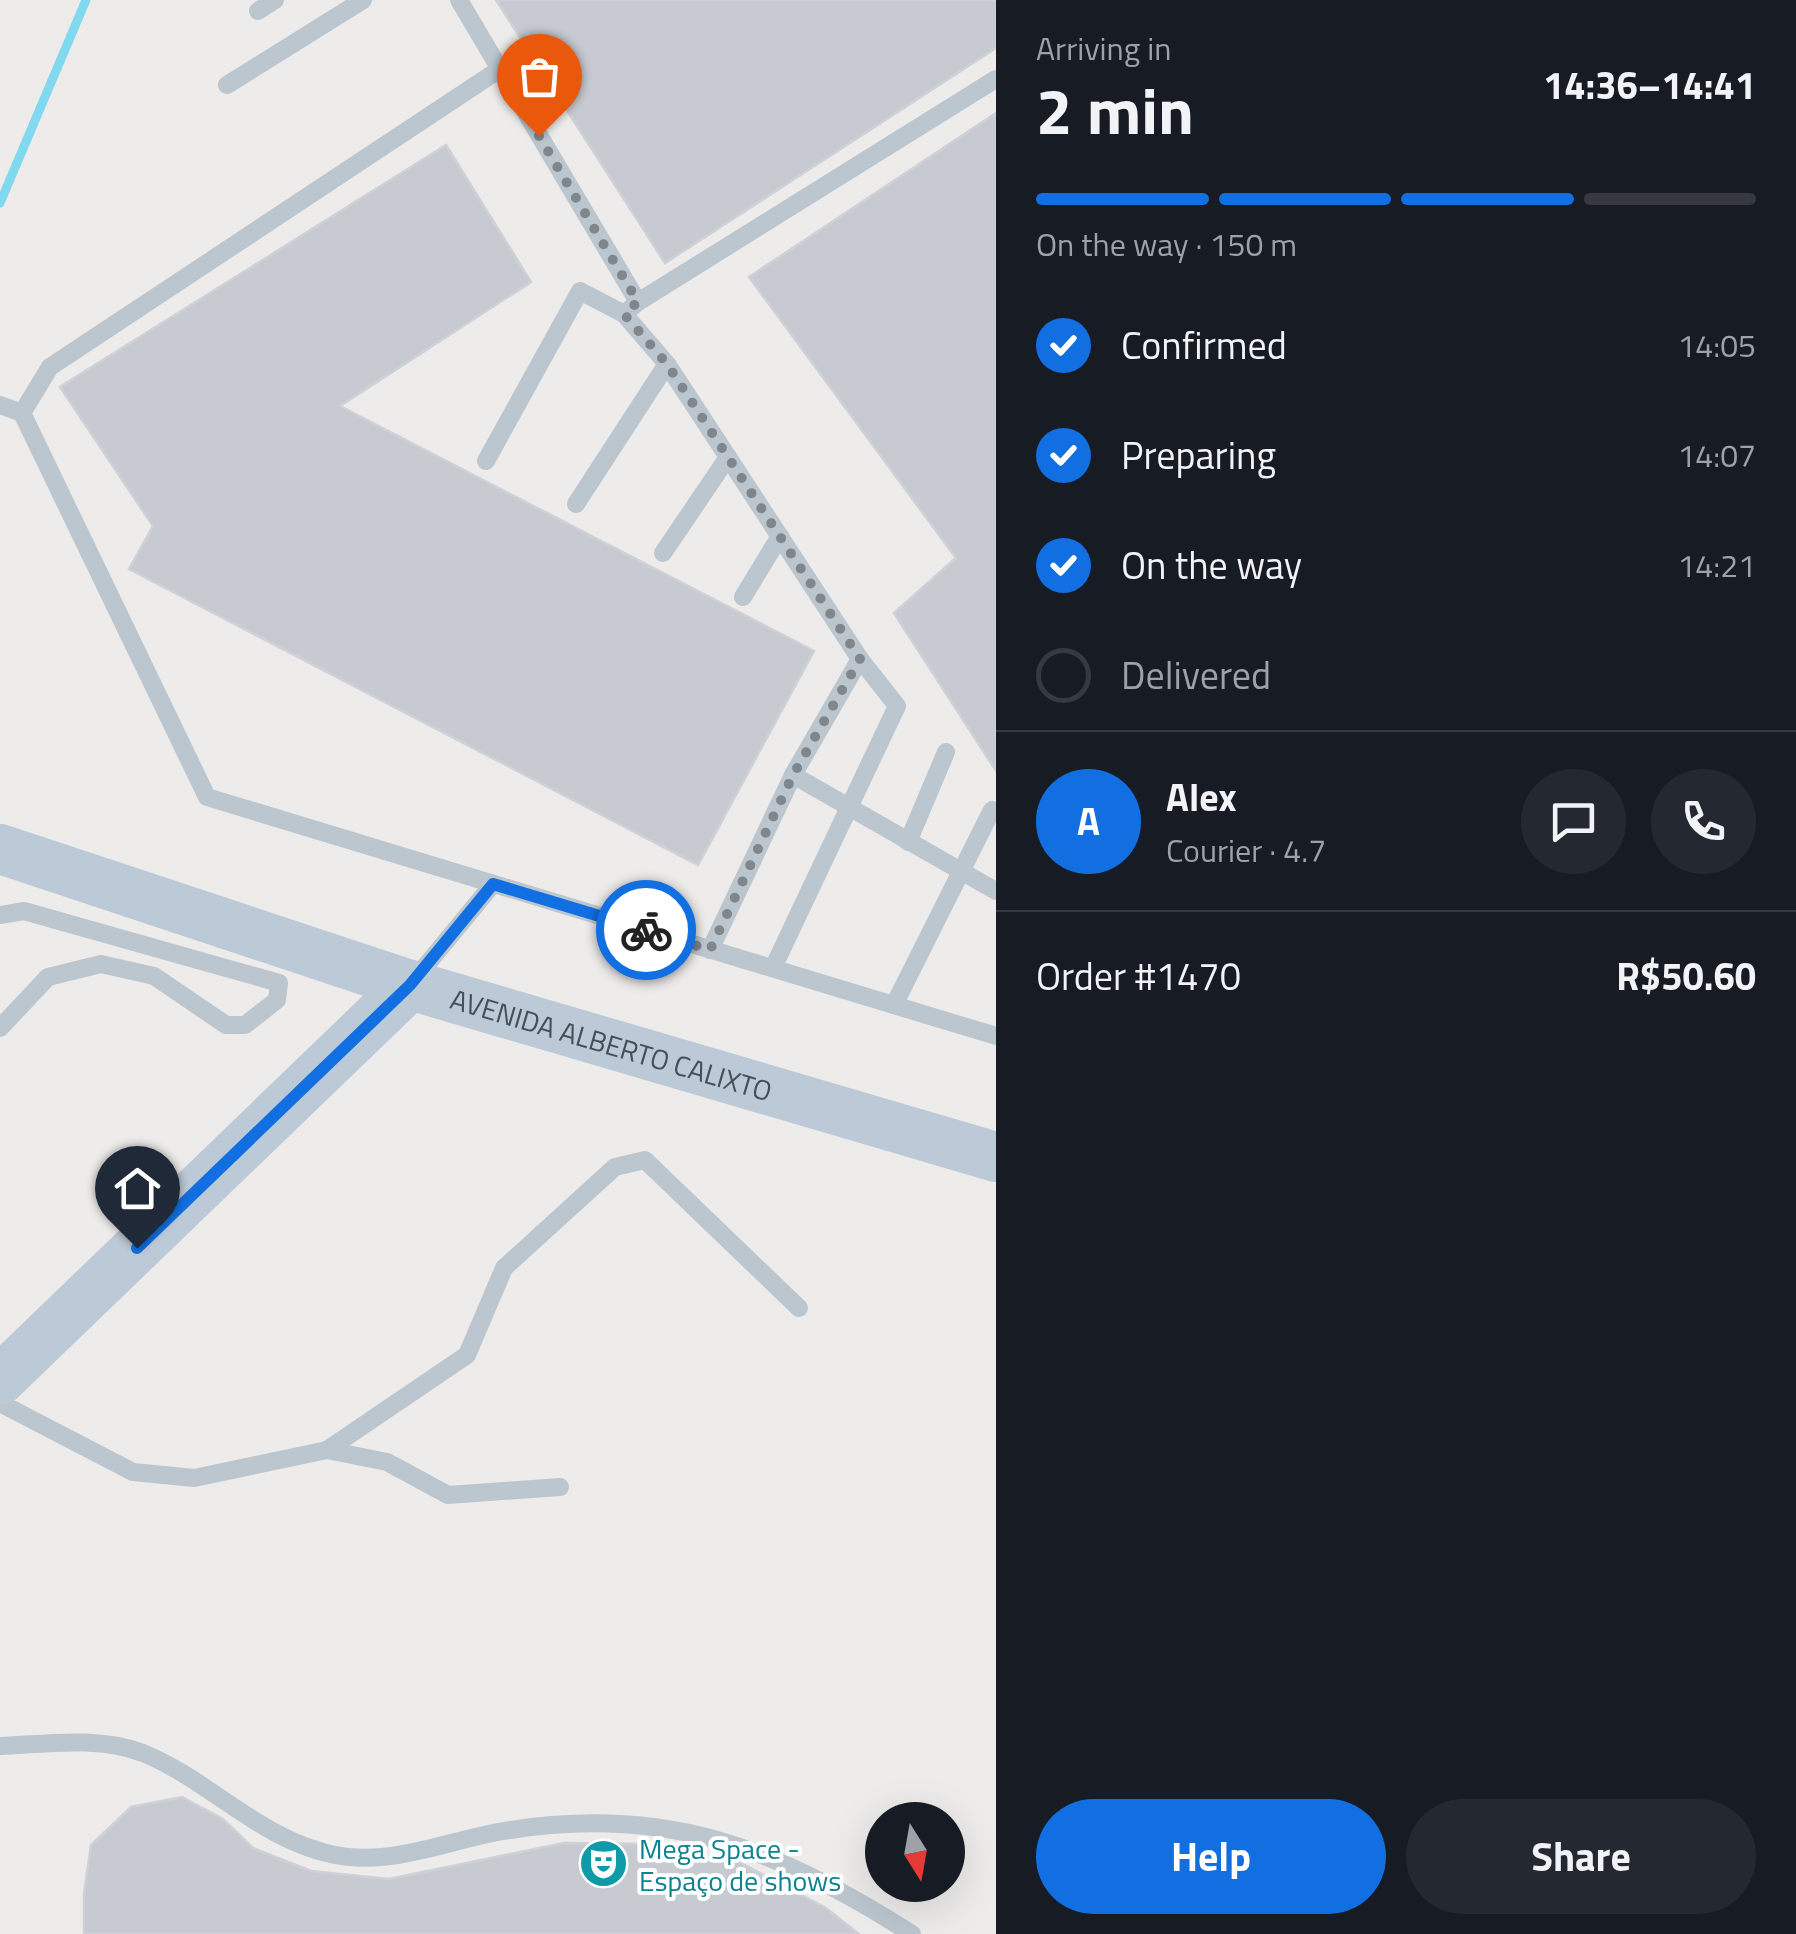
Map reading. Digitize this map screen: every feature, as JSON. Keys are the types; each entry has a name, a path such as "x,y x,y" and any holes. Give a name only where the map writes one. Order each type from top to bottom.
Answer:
{"street":[{"name":"AVENIDA ALBERTO CALIXTO","path":"0,849 410,985 996,1157"},
{"path":"0,1380 410,985"}],"lane":[{"path":"258,11 275,0"},
{"path":"227,85 363,0"},
{"path":"459,0 631,308 860,659 896,706 773,968"},
{"path":"22,413 50,368 500,69"},
{"path":"631,308 996,80"},
{"path":"486,461 580,291 631,308"},
{"path":"576,504 667,364"},
{"path":"0,405 22,413 207,797 996,1036"},
{"path":"663,553 728,457"},
{"path":"742,597 780,536"},
{"path":"710,950 793,775 860,659"},
{"path":"908,842 946,752"},
{"path":"793,775 996,891"},
{"path":"894,1006 964,873 992,810"},
{"path":"410,985 493,884"},
{"path":"0,915 24,911 279,983 277,1000 246,1026 226,1025 154,976 101,964 48,976 0,1028"},
{"path":"0,1403 133,1472 194,1478 327,1450 467,1355 504,1268 615,1167 645,1160 799,1308"},
{"path":"327,1450 386,1462 448,1495 560,1487"},
{"path":"0,1746 72,1742 141,1752 280,1838 340,1856 402,1856 495,1833 570,1824 621,1823 686,1831 798,1867 912,1934"}],"building":[{"path":"496,0 996,0 996,48 665,263"},
{"path":"996,113 996,771 894,613 956,558 749,277"},
{"path":"446,145 531,282 340,406 814,651 698,865 129,569 153,526 60,387"},
{"name":"Mega Space - Espaço de shows","path":"182,1797 223,1819 253,1848 311,1871 389,1879 564,1843 649,1844 739,1862 826,1908 859,1934 84,1934 84,1893 91,1845 131,1807"}],"waterway":[{"path":"0,203 86,0"}],"way so far":[{"path":"539,136 638,302 624,314 667,364 860,659 793,775 710,950 646,930"}],"place":[{"name":"Mega Space - Espaço de shows","path":"604,1864"}],"route":[{"path":"137,1248 410,985 493,884 646,930"}]}
